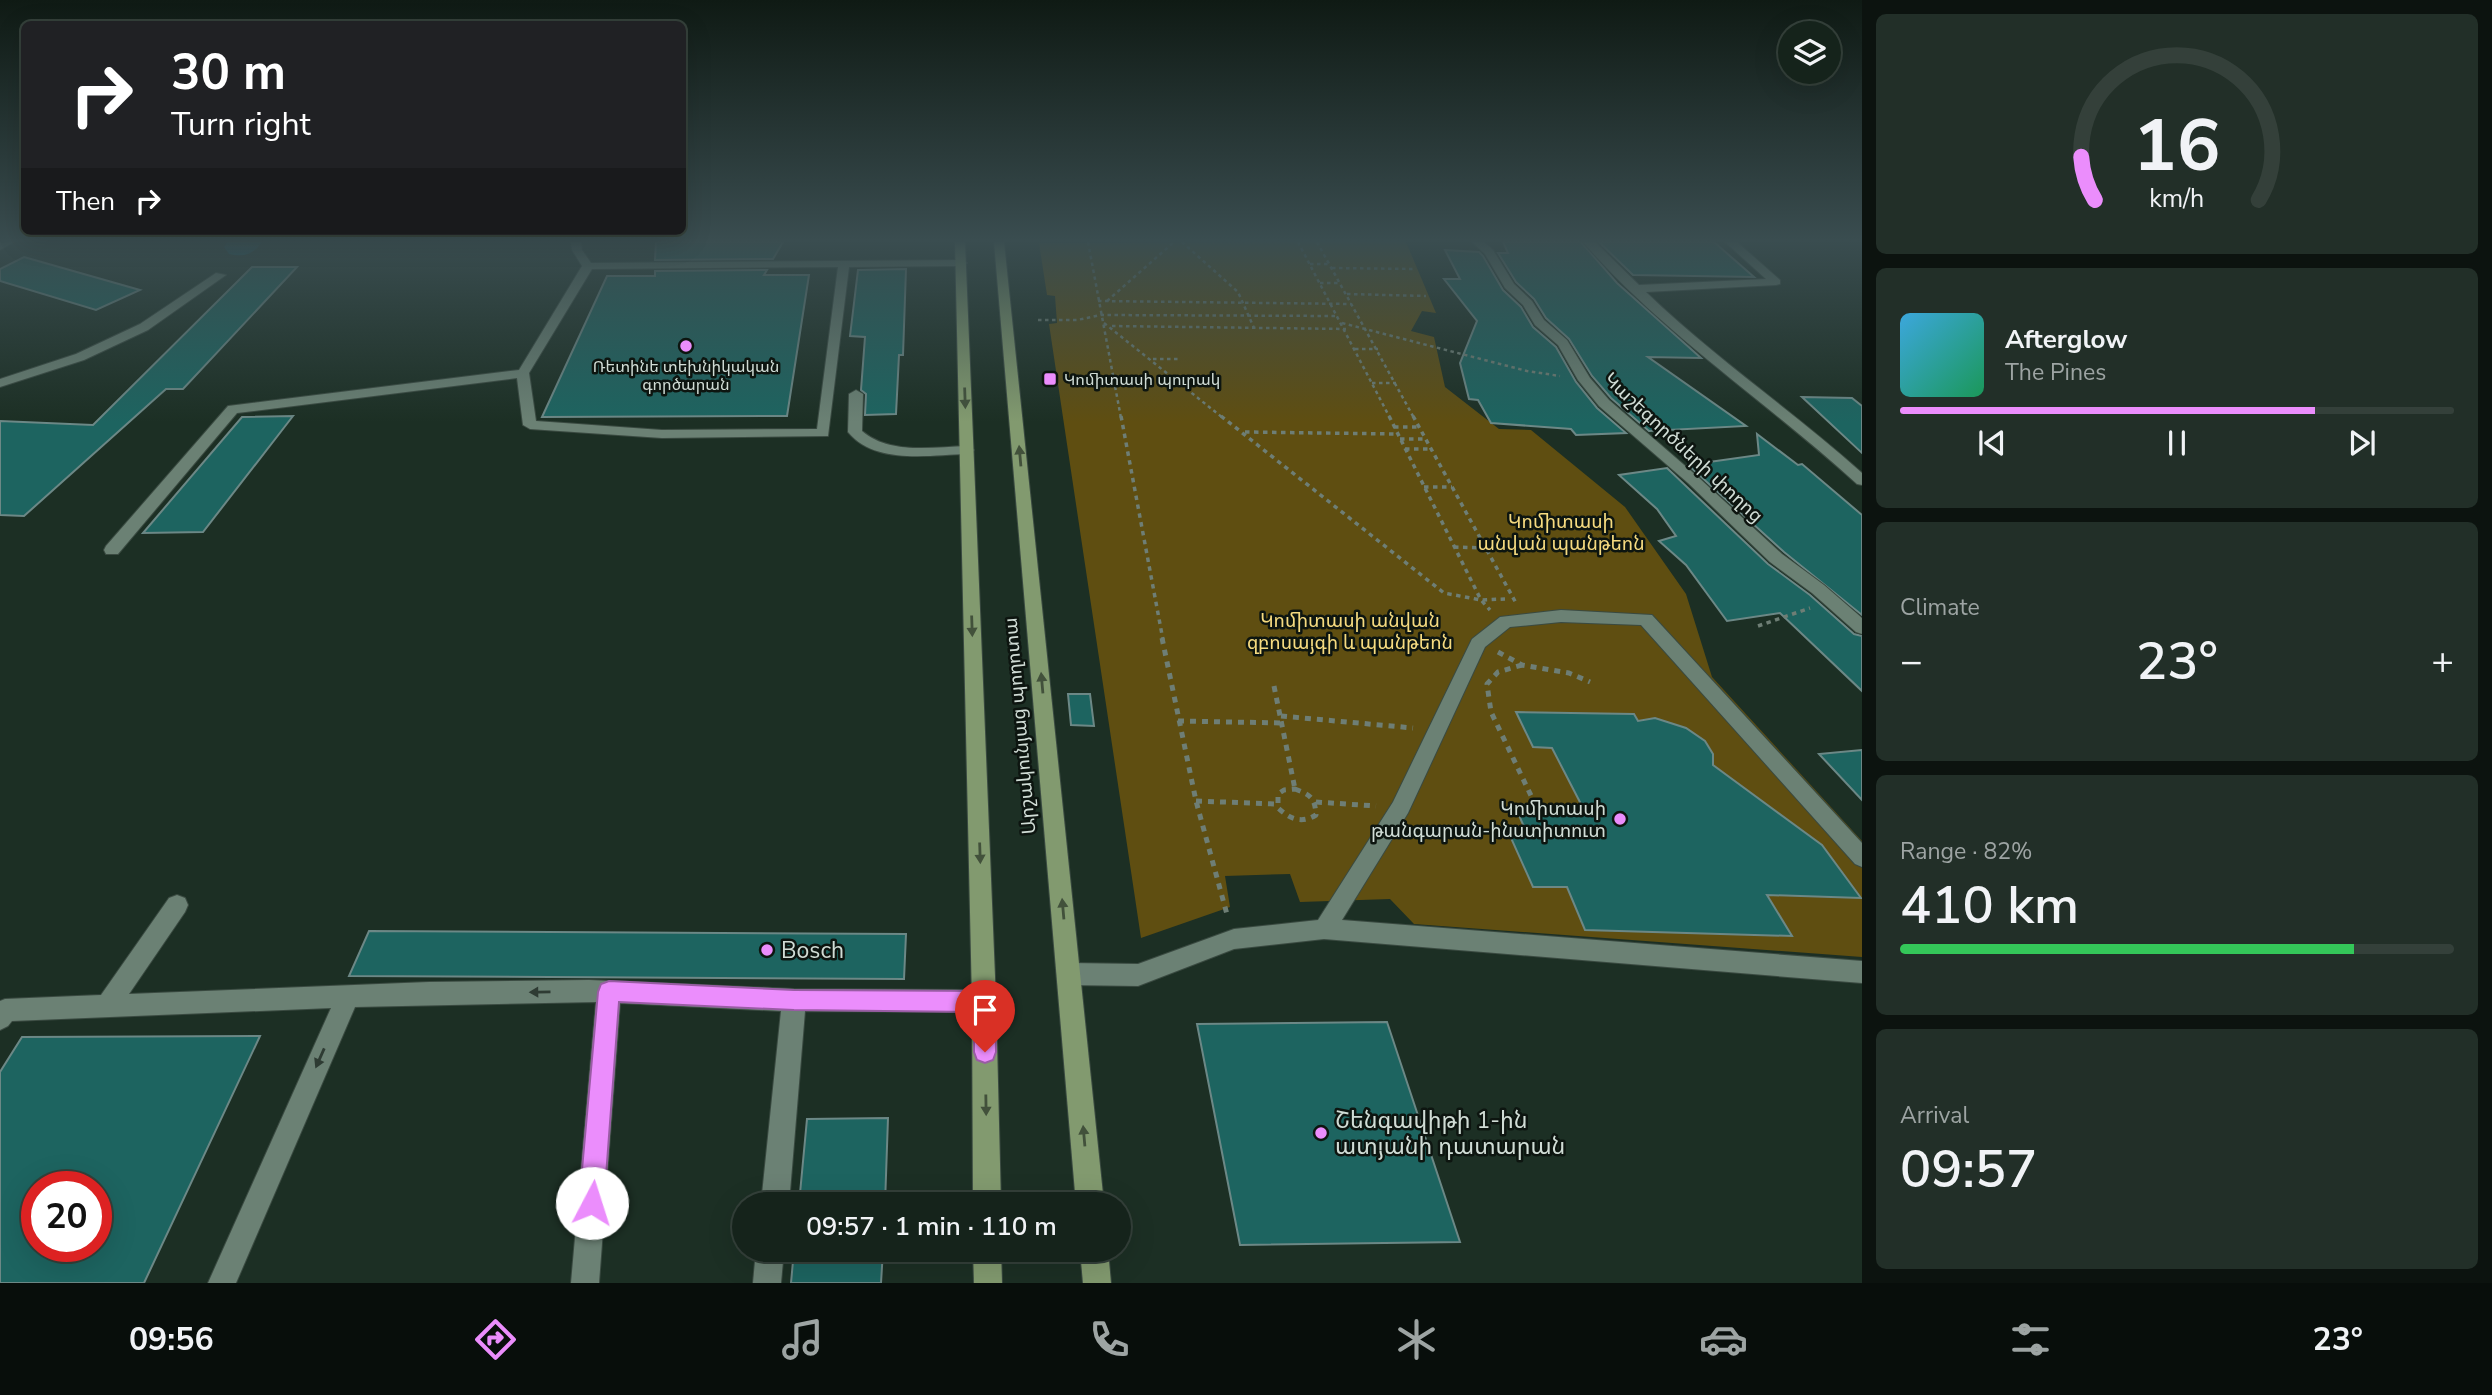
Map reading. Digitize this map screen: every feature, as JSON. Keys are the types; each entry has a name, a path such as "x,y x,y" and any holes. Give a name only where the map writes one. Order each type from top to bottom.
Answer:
{"main road":[{"name":"Արշակունյաց պողոտա","path":"962,302 984,1002 987,1192"},
{"name":"Արշակունյաց պողոտա","path":"1005,302 1089,1192"},
{"path":"987,1262 988,1283"},
{"path":"1095,1262 1097,1283"}],"street":[{"path":"0,383 80,357 144,327 181,302"},
{"path":"566,302 523,373 530,425 662,434 822,433 839,302"},
{"name":"Կաշեգործների փողոց","path":"1527,302 1539,322 1563,343 1585,380 1604,403 1693,480 1776,558 1831,600 1862,628"},
{"path":"1650,302 1670,322 1810,434 1862,481"},
{"path":"112,550 233,409 523,373"},
{"path":"856,394 855,432 864,443 899,450 967,450"},
{"path":"1324,929 1401,807 1478,643 1506,621 1561,617 1646,619 1862,858"},
{"path":"108,1005 177,905"},
{"path":"1069,974 1138,975 1234,939 1324,929 1862,972"},
{"path":"0,1017 5,1010 108,1005 348,996 609,992 794,1000 984,1002"},
{"path":"585,1283 609,992"},
{"path":"222,1283 348,996"},
{"path":"776,1192 794,1000"},
{"path":"767,1283 769,1262"}],"path":[{"path":"1104,322 1444,593 1481,600 1514,599 1352,304 1098,302 1104,322 1178,721 1196,801 1234,939"},
{"path":"1243,303 1254,328"},
{"path":"1332,304 1481,600 1489,609"},
{"path":"1038,320 1077,320 1101,314 1339,316"},
{"path":"1342,323 1527,371 1585,380"},
{"path":"1112,326 1346,330"},
{"path":"1355,349 1378,349"},
{"path":"1153,359 1180,359"},
{"path":"1372,383 1396,383"},
{"path":"1394,427 1420,427"},
{"path":"1244,432 1426,439"},
{"path":"1405,449 1432,449"},
{"path":"1424,487 1452,487"},
{"path":"1454,547 1485,548"},
{"path":"1758,626 1831,600"},
{"path":"1478,643 1511,657 1522,665"},
{"path":"1536,806 1491,712 1488,684 1498,672 1522,665 1569,673 1590,682"},
{"path":"1274,687 1295,789"},
{"path":"1281,716 1437,730"},
{"path":"1178,721 1283,723"},
{"path":"1295,789 1309,794 1316,802 1316,815 1302,821 1284,815 1278,804 1278,794 1284,790 1295,789"},
{"path":"1196,801 1278,804"},
{"path":"1316,802 1401,807"}],"green space":[{"name":"Կոմիտասի անվան զբոսայգի և պանթեոն","path":"1055,302 1431,302 1436,313 1422,311 1411,331 1434,337 1445,387 1499,429 1531,430 1625,507 1686,594 1712,677 1862,841 1862,957 1414,924 1390,899 1300,902 1290,874 1225,876 1230,907 1141,938 1049,324 1057,323"}],"building":[{"path":"69,302 114,302 96,310"},
{"path":"217,302 264,302 183,389 166,389 24,516 0,515 0,421 93,425"},
{"name":"Ռետինե տեխնիկական գործարան","path":"595,302 805,302 787,416 542,417"},
{"path":"854,302 905,302 903,355 899,355 896,414 865,415 866,394 861,390 865,337 850,336"},
{"path":"1462,302 1516,302 1533,327 1556,347 1576,382 1597,408 1626,433 1576,435 1571,429 1491,423 1478,400 1469,399 1460,363 1477,321"},
{"path":"1536,302 1638,302 1701,358 1648,357 1746,426 1649,431 1611,398 1592,376 1569,339 1546,318"},
{"path":"1802,397 1852,398 1862,406 1862,453"},
{"path":"293,416 203,532 143,533 242,417"},
{"path":"1757,434 1798,465 1802,464 1862,515 1862,615 1784,552 1688,465 1759,455"},
{"path":"1667,468 1768,564 1810,595 1854,634 1862,636 1862,691 1780,613 1727,621 1686,565 1659,541 1676,536 1657,509 1619,475"},
{"path":"1068,694 1090,694 1094,726 1071,725"},
{"name":"Կոմիտասի թանգարան-ինստիտուտ","path":"1516,712 1634,714 1638,721 1655,718 1686,728 1705,741 1713,754 1713,765 1822,845 1861,898 1767,895 1792,936 1585,930 1567,887 1533,887 1507,829 1525,829 1514,804 1583,808 1552,748 1533,747"},
{"path":"1862,750 1862,800 1819,754"},
{"path":"369,931 906,934 904,979 349,976"},
{"name":"Շենգավիթի 1-ին ատյանի դատարան","path":"1387,1022 1460,1242 1240,1245 1197,1024"},
{"path":"260,1036 144,1283 0,1283 0,1072 22,1037"},
{"path":"888,1118 885,1192 800,1192 807,1119"},
{"path":"793,1262 882,1262 881,1283 791,1283"}],"place":[{"name":"Ռետինե տեխնիկական գործարան","path":"686,346"},
{"name":"Կոմիտասի պուրակ","path":"1050,379"},
{"name":"Կոմիտասի թանգարան-ինստիտուտ","path":"1620,819"},
{"name":"Bosch","path":"767,950"},
{"name":"Շենգավիթի 1-ին ատյանի դատարան","path":"1321,1133"}],"route":[{"path":"592,1203 609,992 794,1000 984,1002 985,1052"}],"park label":[{"name":"Կոմիտասի անվան պանթեոն","path":"1561,532"}]}
